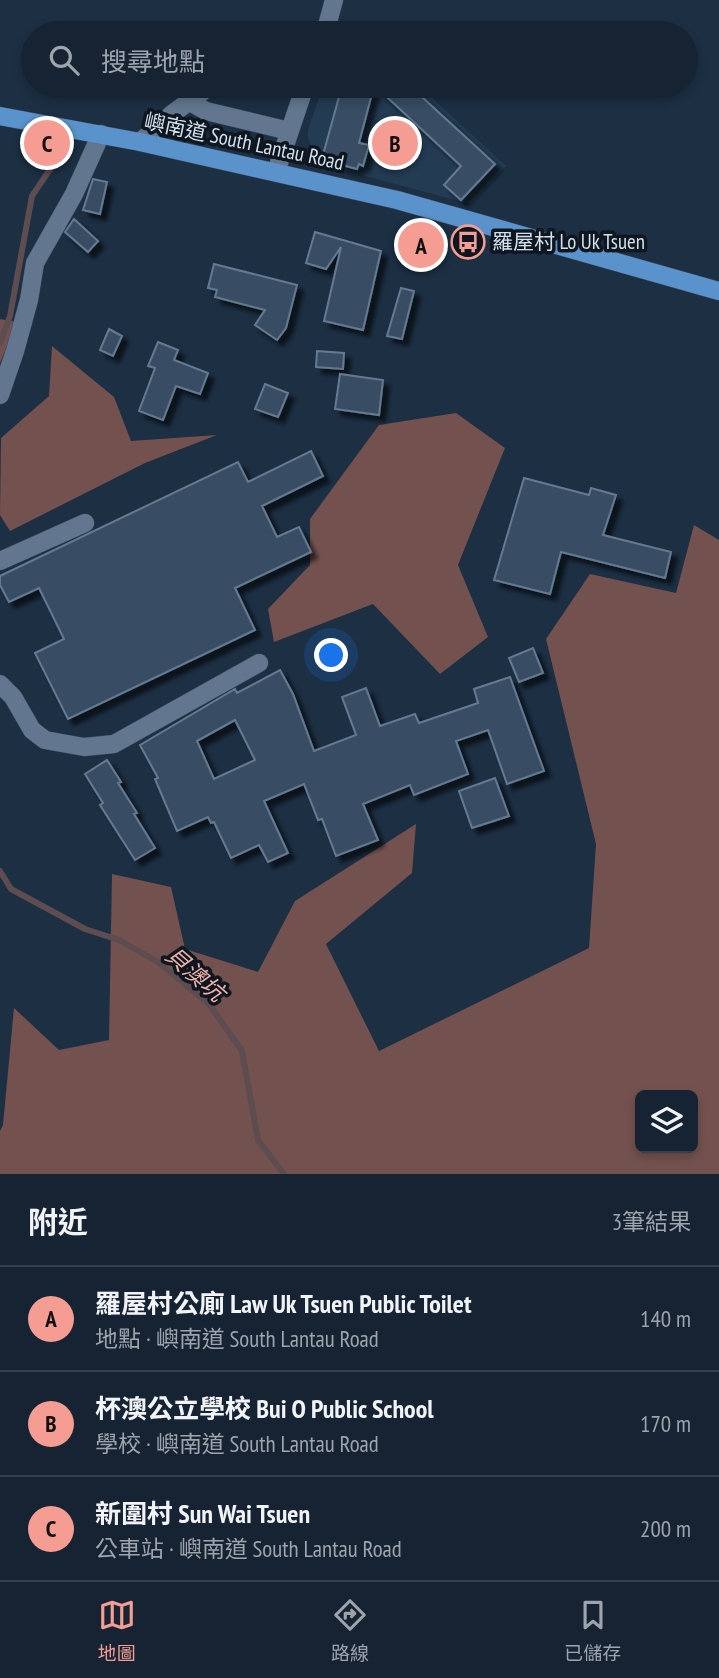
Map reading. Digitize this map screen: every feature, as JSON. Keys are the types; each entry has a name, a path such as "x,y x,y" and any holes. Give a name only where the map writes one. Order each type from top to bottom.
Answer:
{"main road":[{"name":"嶼南道 South Lantau Road","path":"0,116 140,142 397,200 719,291"}],"street":[{"path":"328,21 334,0"},
{"path":"140,142 195,98"},
{"path":"276,172 296,98"},
{"path":"190,102 205,111 289,131"},
{"path":"0,395 29,300 35,262 74,194 102,134"},
{"path":"0,561 85,523"},
{"path":"0,684 13,697 32,730 45,740 84,747 114,744 260,663"}],"shaded area":[{"path":"319,98 432,98 506,166 470,204 328,166 314,156 308,130"},
{"path":"0,319 17,322 0,363"},
{"path":"52,346 114,397 131,441 217,435 145,463 10,531 0,515 1,438 49,396"},
{"path":"456,413 505,448 458,565 488,637 440,674 373,604 274,642 268,609 310,565 310,519 379,425"},
{"path":"694,525 719,540 719,1174 0,1174 0,1131 3,1125 14,1008 59,1050 109,1040 112,874 171,887 185,949 258,972 295,901 416,824 412,873 326,944 379,1051 589,948 596,844 546,639 590,574 676,593"}],"building":[{"path":"339,98 371,98 359,143 369,145 363,166 359,164 357,169 338,164 339,159 323,155"},
{"path":"388,98 423,98 495,164 461,200 444,185 461,166"},
{"path":"93,179 107,182 100,214 83,210"},
{"path":"74,219 98,241 88,252 65,232"},
{"path":"315,232 381,251 363,330 324,321 341,247 326,269 306,263"},
{"path":"214,264 297,285 286,328 277,340 255,325 265,310 215,297 217,290 208,288"},
{"path":"401,288 414,291 402,339 387,336"},
{"path":"109,329 122,336 113,356 100,350"},
{"path":"158,342 178,350 174,360 208,373 200,394 176,386 163,420 139,411 155,368 148,366"},
{"path":"317,351 344,353 343,369 316,367"},
{"path":"340,374 383,380 379,415 335,409"},
{"path":"265,384 288,393 278,417 255,409"},
{"path":"311,451 323,476 262,506 277,537 299,527 311,552 235,588 255,630 68,719 35,653 64,639 39,588 9,602 0,585 0,576 238,462 248,482"},
{"path":"524,478 589,495 591,488 616,495 603,535 671,552 665,578 561,552 550,594 494,580"},
{"path":"533,648 543,673 519,682 509,658"},
{"path":"280,670 293,694 314,751 356,735 342,697 366,688 380,726 415,714 419,723 478,703 474,689 510,677 544,771 507,784 488,730 456,741 468,774 414,795 410,785 363,804 378,840 336,856 322,819 318,820 304,784 264,801 288,853 268,862 259,845 231,858 214,822 211,823 208,817 177,831 155,779 158,778 140,745 235,689 237,693","holes":["235,720 255,760 214,779 197,741"]},
{"path":"107,760 137,813 134,814 155,848 135,860 100,805 103,803 85,774"},
{"path":"495,778 509,816 472,828 459,791"}],"waterway":[{"name":"貝澳坑","path":"0,343 10,316 32,196 59,156"},
{"name":"貝澳坑","path":"0,871 11,889 85,929 119,940 158,962 209,1004 242,1051 258,1140 284,1174"}],"place":[{"name":"新圍村 Sun Wai Tsuen","path":"47,143"},
{"name":"杯澳公立學校 Bui O Public School","path":"395,143"},
{"name":"羅屋村 Lo Uk Tsuen","path":"468,242"},
{"name":"羅屋村公廁 Law Uk Tsuen Public Toilet","path":"421,245"}]}
